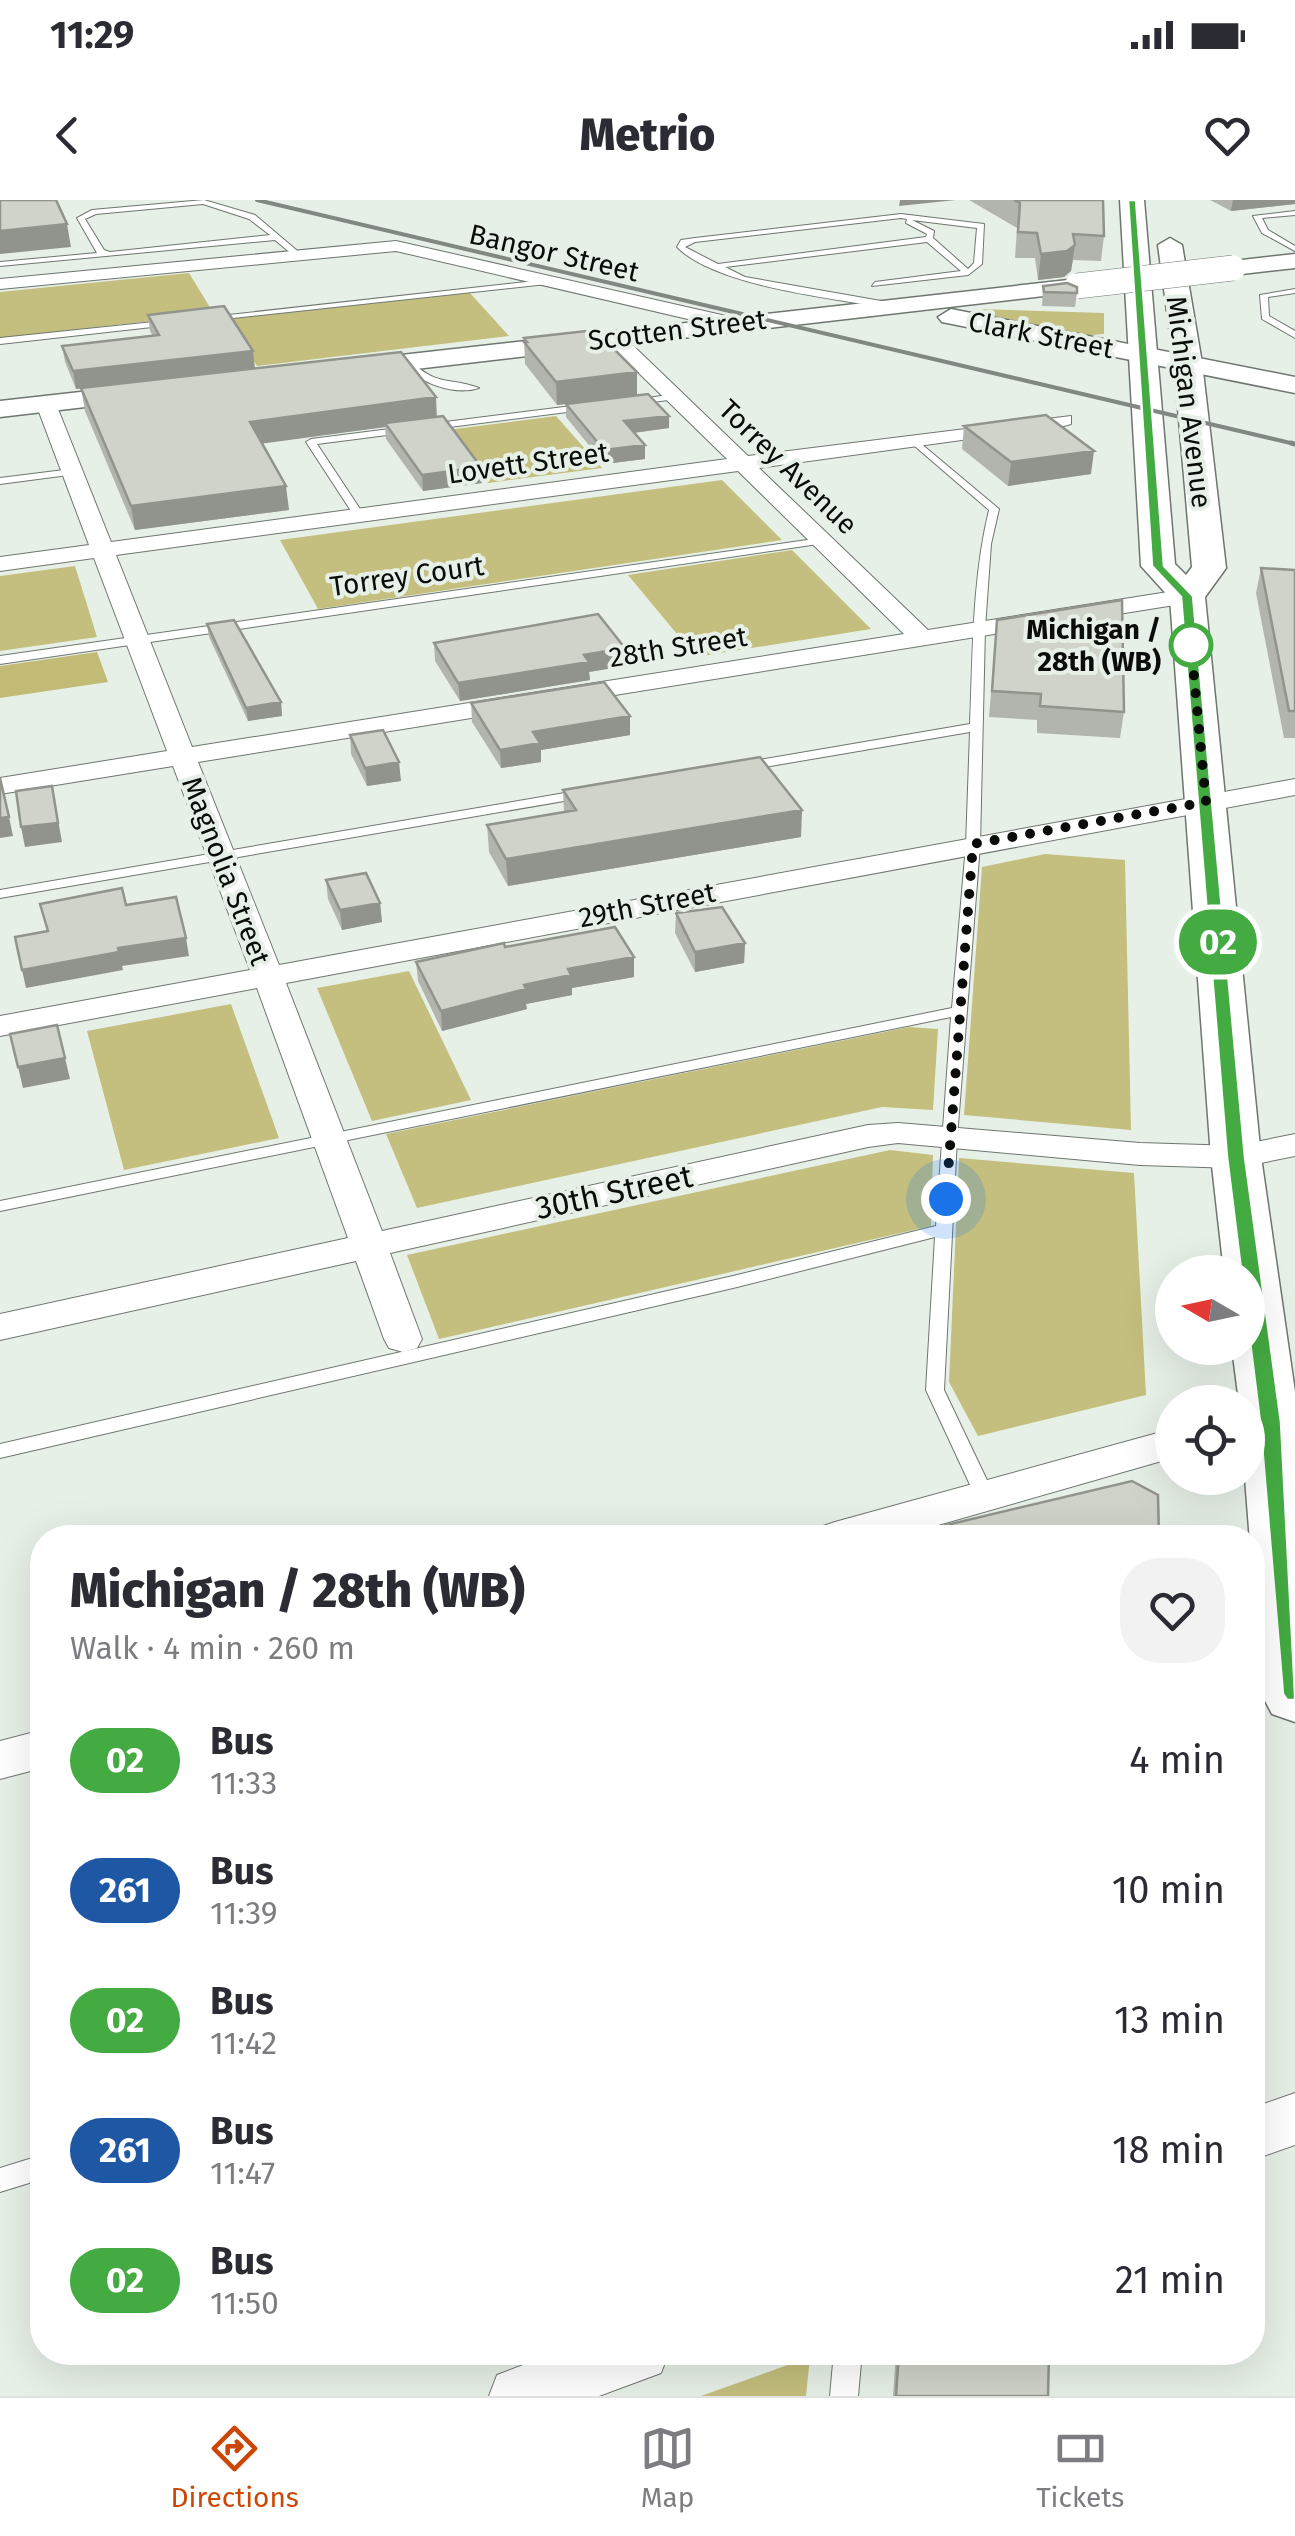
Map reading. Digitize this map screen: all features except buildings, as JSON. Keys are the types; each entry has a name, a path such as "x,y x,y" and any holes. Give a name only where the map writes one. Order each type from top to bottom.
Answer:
{"main road":[{"name":"Michigan Avenue","path":"1132,200 1158,566 1187,596 1209,568 1188,364 1166,215"},
{"path":"1187,596 1256,1385"},
{"path":"1265,1469 1295,1695"}],"street":[{"name":"Bangor Street","path":"0,284 378,246 406,247 735,324"},
{"name":"Scotten Street","path":"312,373 1295,261"},
{"name":"Clark Street","path":"905,308 1295,384"},
{"name":"Torrey Avenue","path":"614,338 922,638"},
{"path":"0,409 179,388"},
{"name":"Magnolia Street","path":"46,404 330,1137 403,1339"},
{"name":"Lovett Street","path":"0,564 1064,420"},
{"name":"28th Street","path":"0,786 1187,596"},
{"name":"29th Street","path":"0,1026 1295,787"},
{"name":"30th Street","path":"0,1327 868,1136 898,1134 1140,1154 1236,1157 1295,1145"},
{"path":"917,1525 985,1497 1155,1449"},
{"path":"0,1760 30,1752"},
{"path":"1265,2129 1295,2119"},
{"path":"518,2396 604,2365"}],"lane":[{"path":"110,254 101,252 81,218 84,214 203,202 252,217 297,254"},
{"path":"1295,213 1257,216 1265,231 1295,249"},
{"path":"901,216 931,234 929,239"},
{"path":"875,284 968,272 978,264 981,226 901,216 695,240 684,242 681,247 687,254 722,265 743,278 905,308"},
{"path":"0,264 276,237"},
{"path":"722,265 929,239 968,272"},
{"path":"198,319 553,281"},
{"path":"1295,291 1264,295 1264,318 1295,335"},
{"path":"1282,293 1295,300"},
{"path":"0,341 178,322"},
{"path":"408,362 441,385 474,388"},
{"path":"616,404 673,396"},
{"path":"359,516 311,442 597,406"},
{"path":"913,440 994,509 986,544 980,628 973,844 949,1138 935,1390 985,1497"},
{"path":"0,481 72,472"},
{"name":"Torrey Court","path":"0,660 821,541"},
{"path":"725,770 978,727"},
{"path":"0,894 608,790"},
{"path":"0,1206 959,1012"},
{"path":"0,1451 733,1282 944,1229"},
{"path":"0,2180 30,2171"},
{"path":"844,2396 847,2365"}],"shaded area":[{"path":"189,273 214,314 0,338 0,292"},
{"path":"470,293 509,336 257,366 228,319"},
{"path":"977,309 1104,313 1104,334 1080,336"},
{"path":"556,416 602,468 488,483 447,430"},
{"path":"722,480 782,540 318,609 280,540"},
{"path":"792,550 871,629 696,657 628,575"},
{"path":"75,566 97,637 0,651 0,576"},
{"path":"97,652 108,682 0,698 0,666"},
{"path":"1045,854 1125,860 1131,1130 964,1115 982,867"},
{"path":"409,971 471,1100 372,1121 317,988"},
{"path":"231,1004 279,1138 124,1170 87,1031"},
{"path":"909,1027 938,1029 933,1110 882,1107 417,1208 386,1134"},
{"path":"890,1150 933,1155 931,1226 439,1339 407,1255"},
{"path":"959,1158 1134,1173 1146,1395 978,1436 949,1382"},
{"path":"788,2365 809,2365 806,2396 701,2396"}],"railway":[{"path":"257,200 1295,444 1291,443"}],"bus line":[{"name":"02","path":"1132,200 1158,566 1187,596 1236,1157 1270,1422 1295,1694"}],"place":[{"name":"Michigan / 28th (WB)","path":"1191,645"}],"route":[{"path":"946,1199 973,844 1206,802 1191,645"}]}
